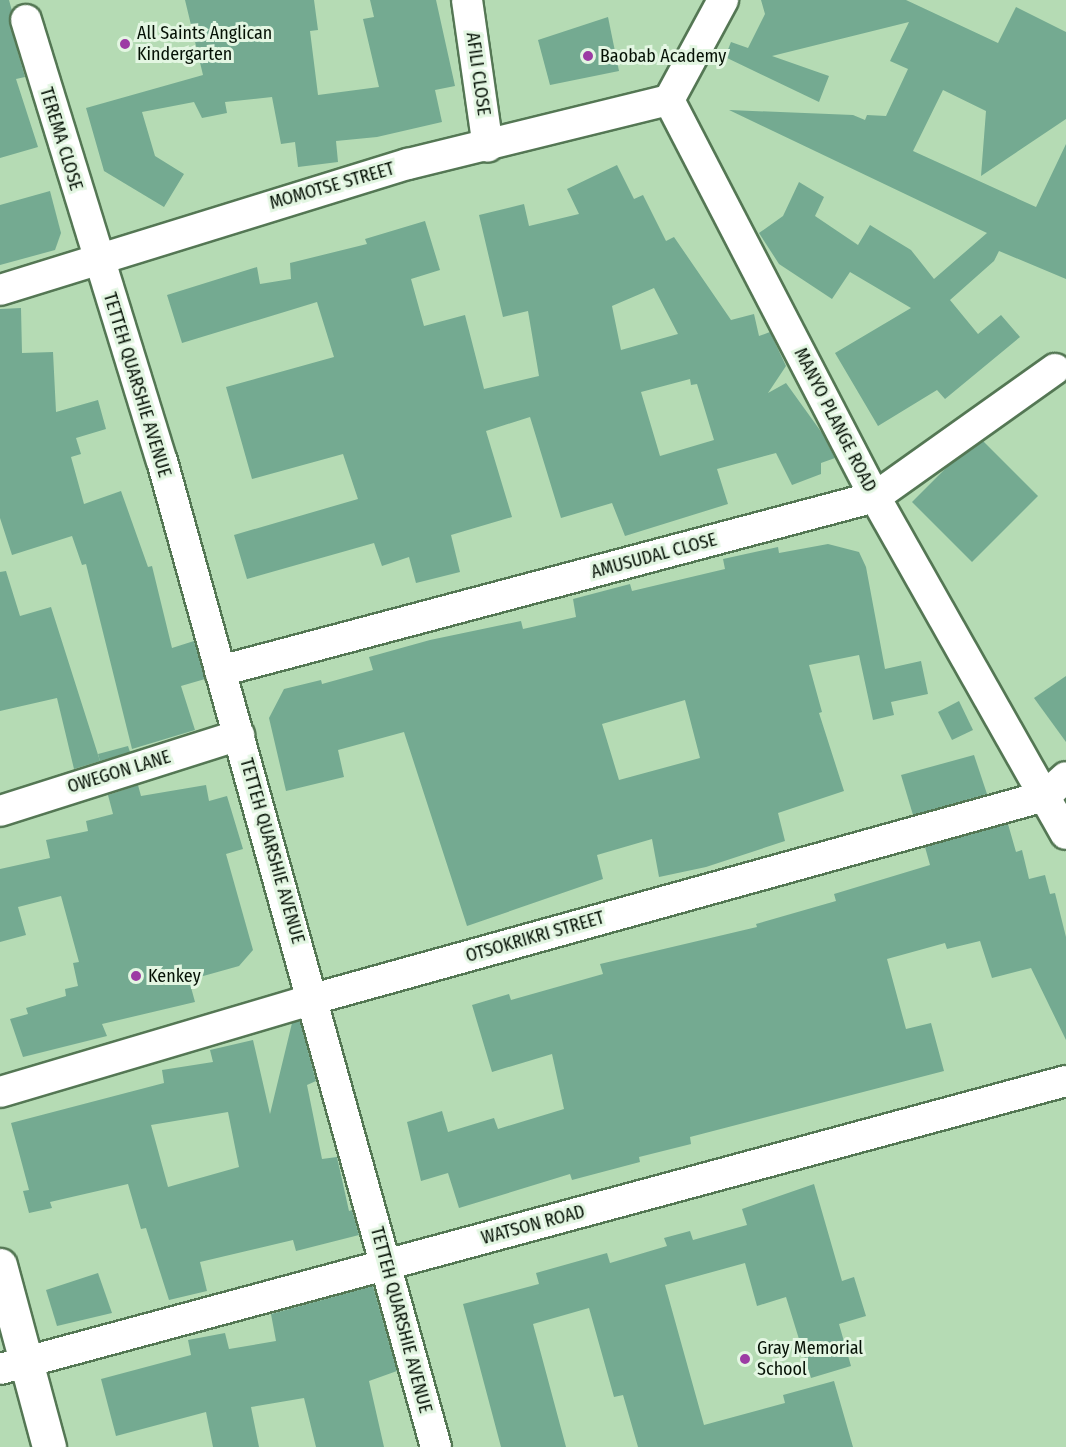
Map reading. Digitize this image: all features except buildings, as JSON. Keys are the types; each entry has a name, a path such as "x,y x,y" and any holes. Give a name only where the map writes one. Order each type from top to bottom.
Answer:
{"main road":[{"path":"0,1265 14,1366 49,1447"}],"street":[{"name":"AFILI CLOSE","path":"467,0 488,147"},
{"path":"669,100 723,0"},
{"name":"TEREMA CLOSE","path":"26,20 98,259"},
{"name":"MOMOTSE STREET","path":"0,290 408,164 488,147 669,100"},
{"name":"MANYO PLANGE ROAD","path":"669,100 875,497 1056,786 1066,834"},
{"name":"TETTEH QUARSHIE AVENUE","path":"98,259 162,461 436,1447"},
{"name":"AMUSUDAL CLOSE","path":"220,671 875,497 1055,369"},
{"name":"OWEGON LANE","path":"0,811 239,735"},
{"name":"OTSOKRIKRI STREET","path":"0,1092 313,999 1056,786"},
{"name":"WATSON ROAD","path":"14,1366 1066,1081"}],"place":[{"name":"All Saints Anglican Kindergarten","path":"125,44"},
{"name":"Baobab Academy","path":"588,56"},
{"name":"Kenkey","path":"136,976"},
{"name":"Gray Memorial School","path":"745,1359"}]}
